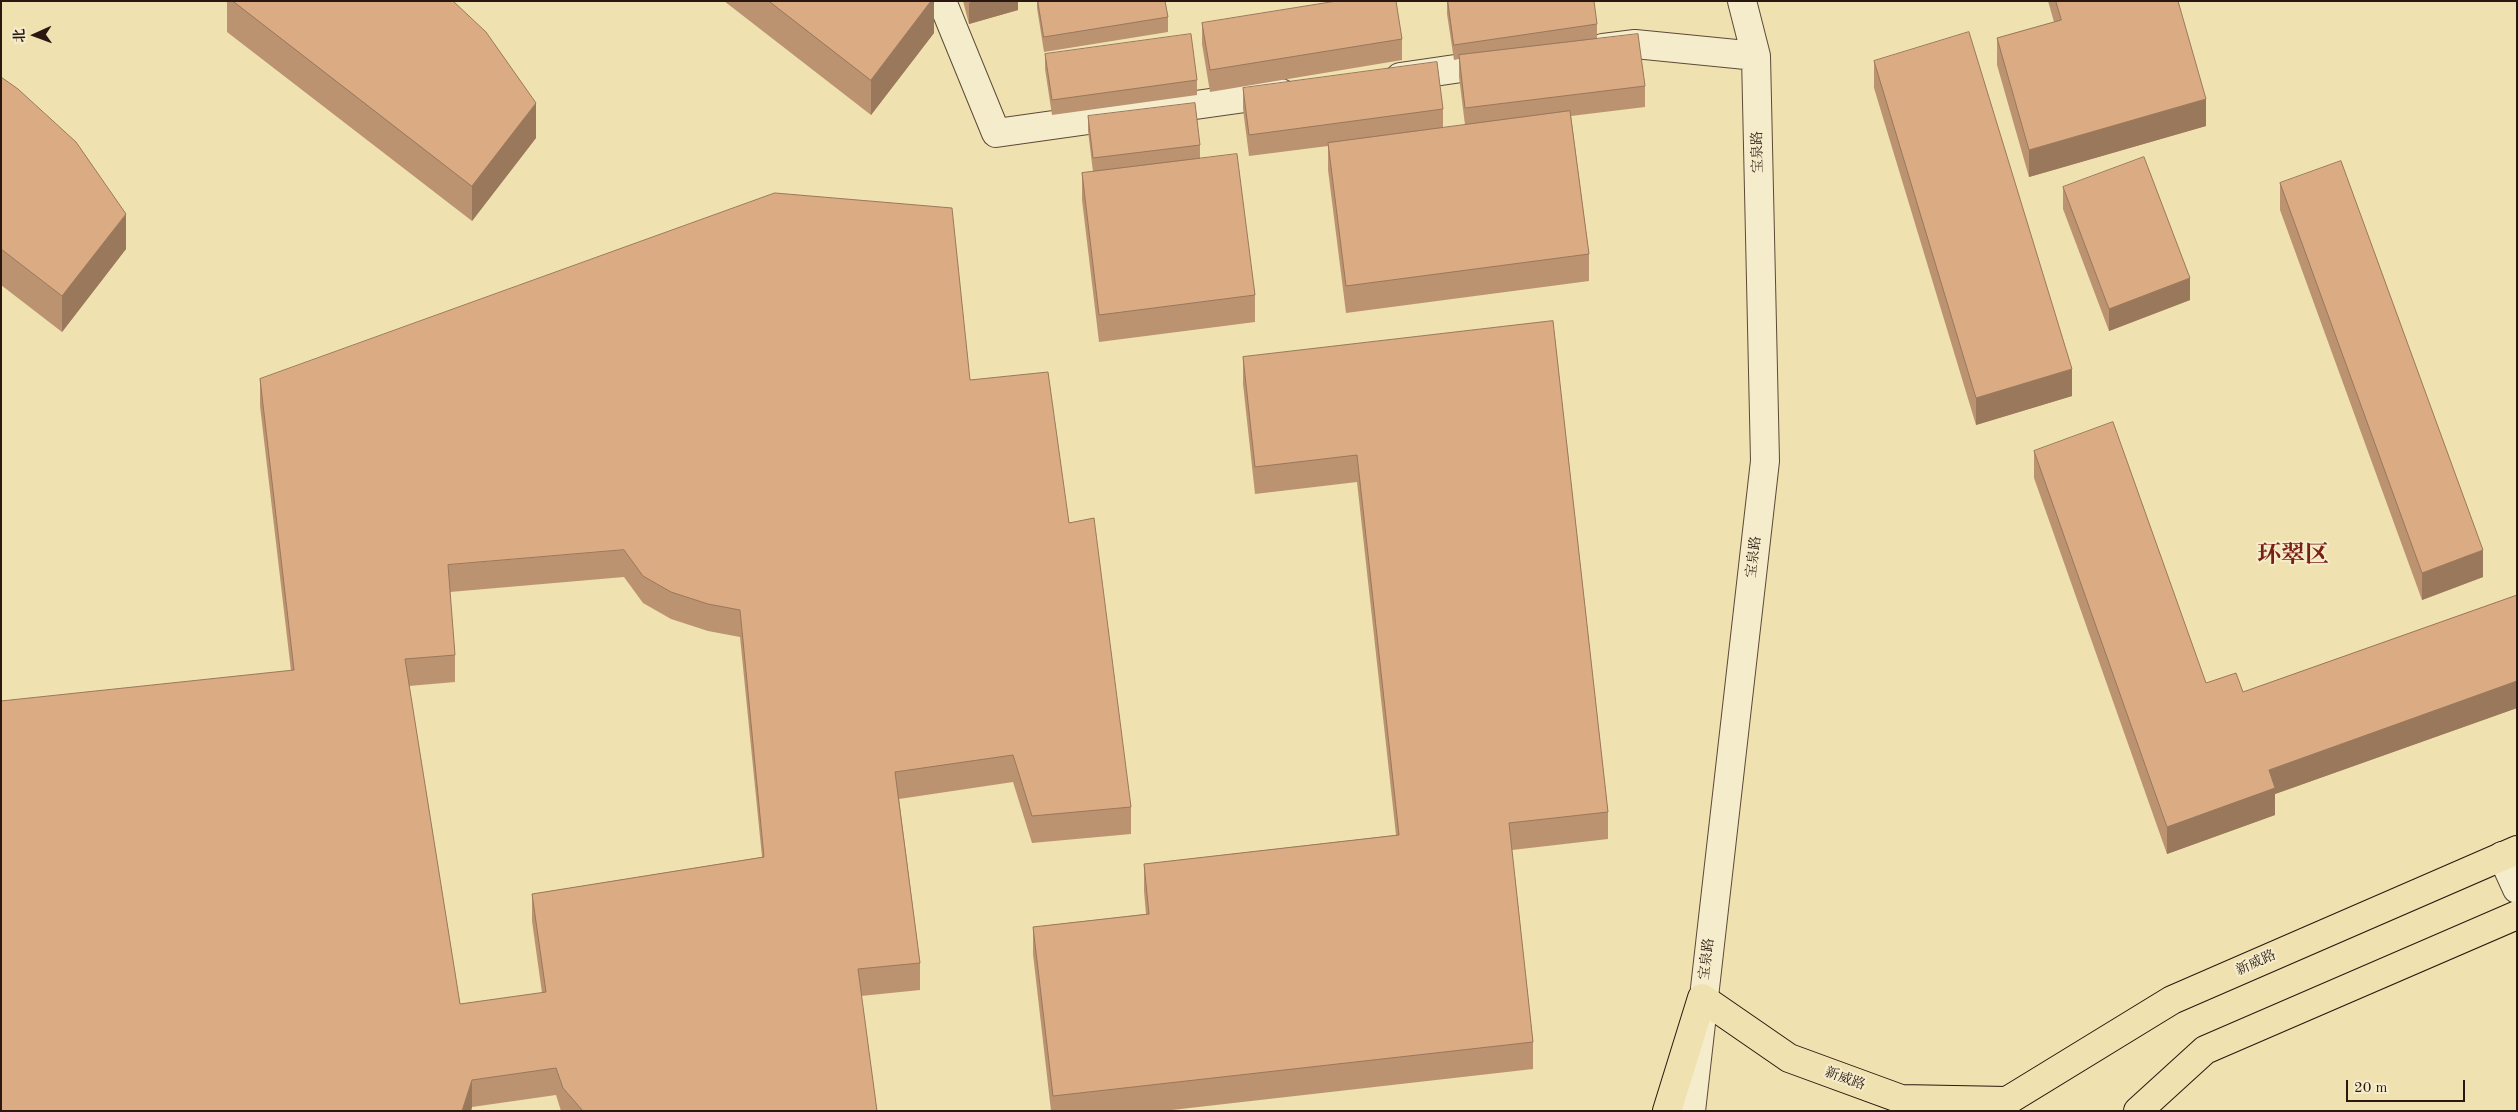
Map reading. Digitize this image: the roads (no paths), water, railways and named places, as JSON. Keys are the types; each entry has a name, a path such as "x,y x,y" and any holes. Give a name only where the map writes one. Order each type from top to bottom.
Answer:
{"main road":[{"name":"新威路","path":"1702,998 1789,1058 1901,1099 2001,1106 2172,1000 2509,853"},
{"path":"2138,1111 2205,1050 2517,915"},
{"path":"1667,1111 1702,998"}],"street":[{"path":"942,1 996,133 1311,89"},
{"name":"宝泉路","path":"1691,1111 1702,998 1765,461 1756,56 1742,1"},
{"path":"1576,52 1635,44 1756,56"},
{"path":"1379,80 1517,60"},
{"path":"2509,853 2517,889"}],"district":[{"name":"环翠区","path":"2293,556"}]}
